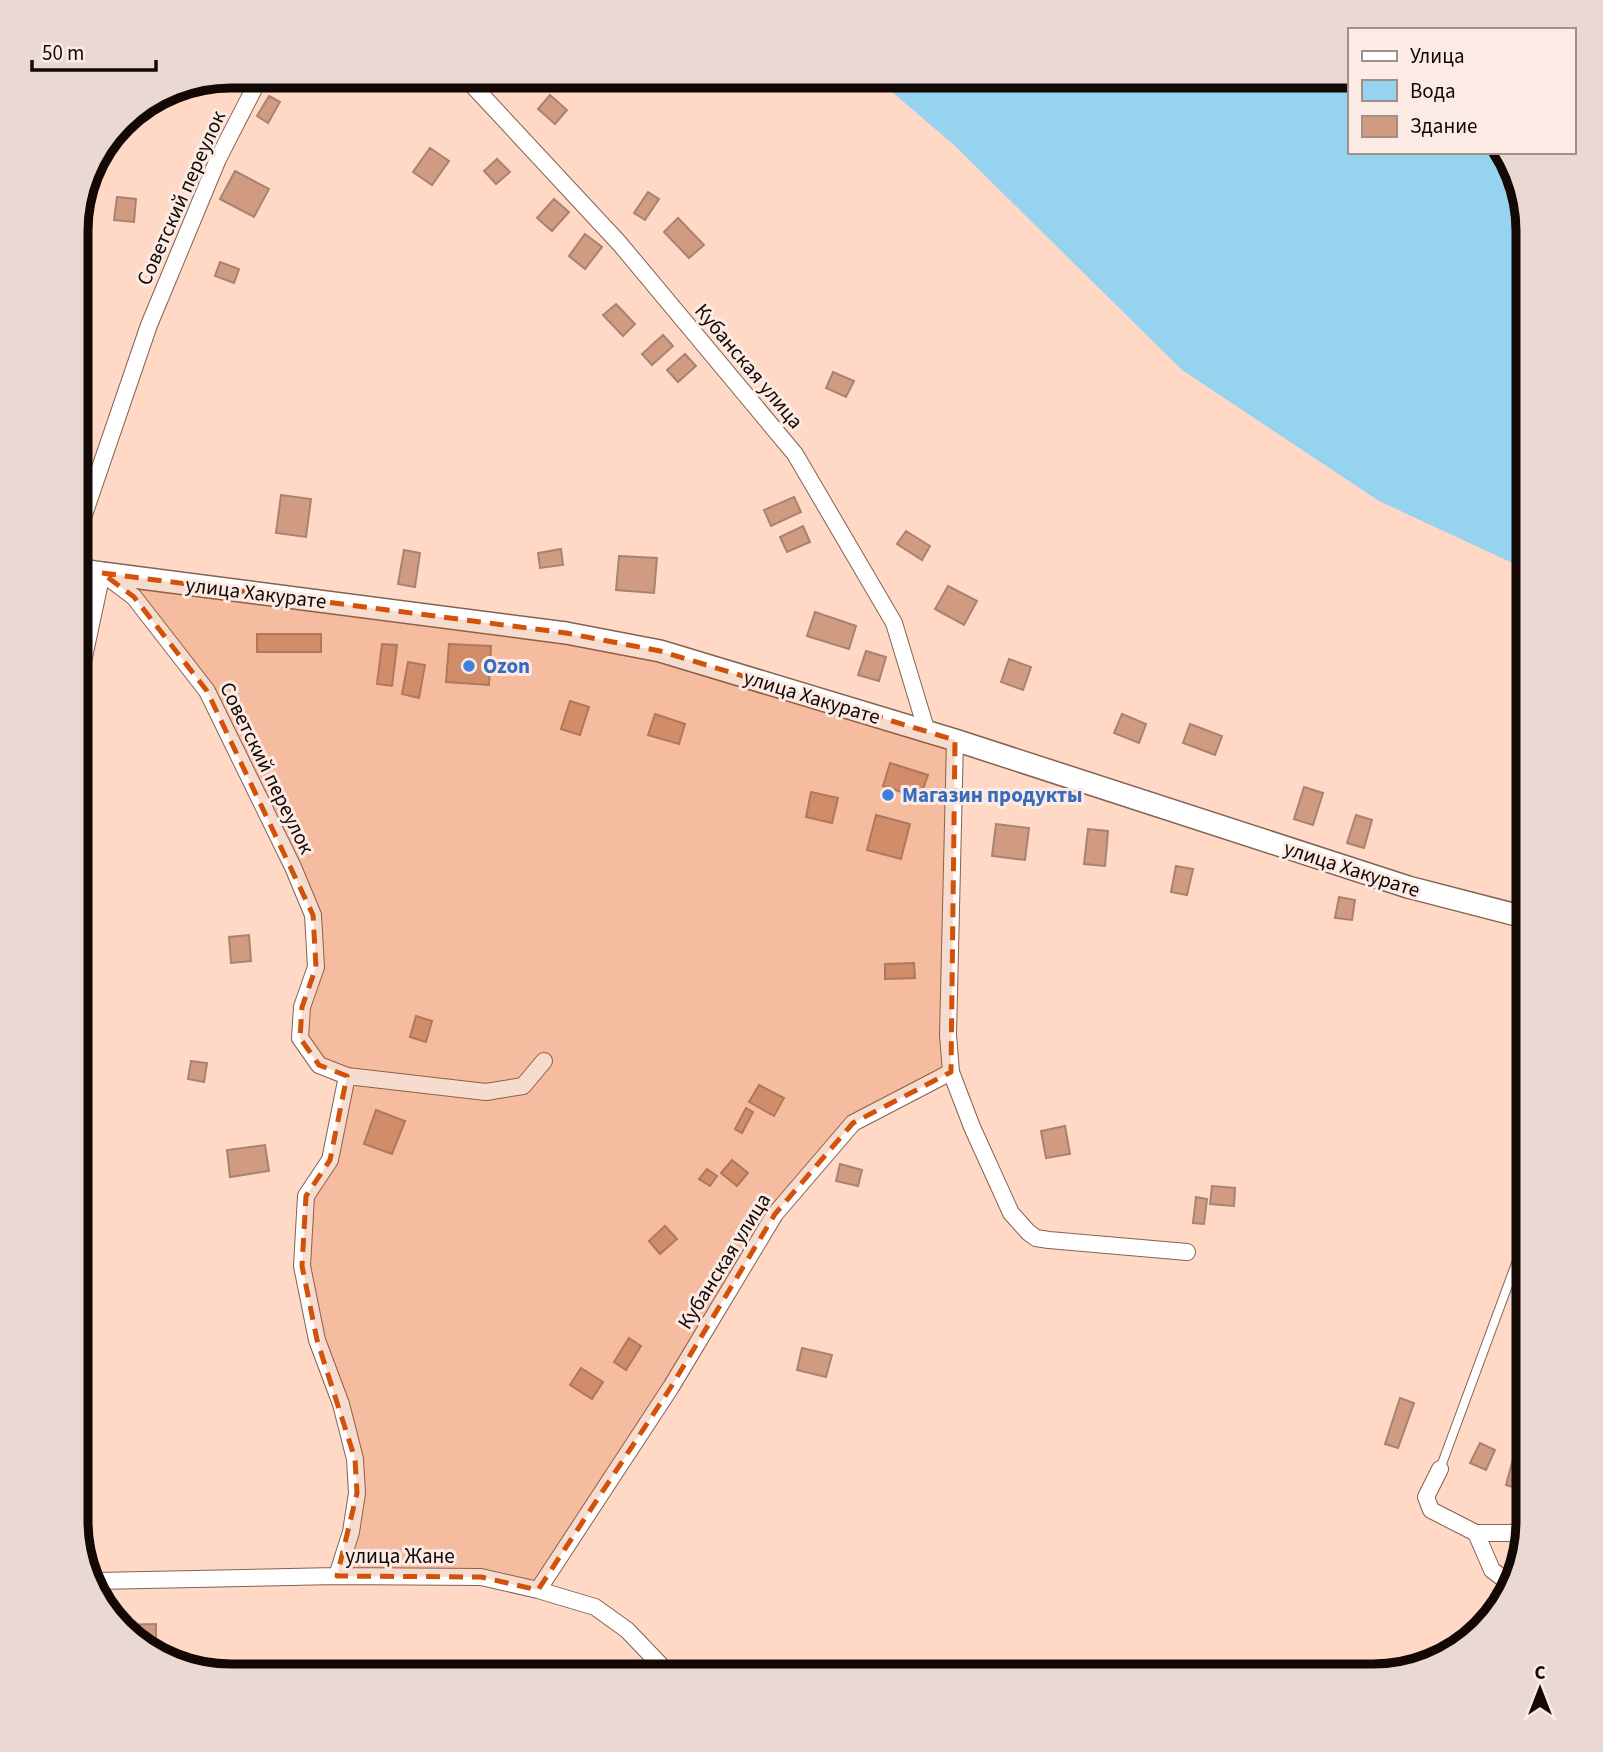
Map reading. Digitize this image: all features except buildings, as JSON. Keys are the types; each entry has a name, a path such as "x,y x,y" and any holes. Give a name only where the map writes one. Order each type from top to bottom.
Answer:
{"street":[{"name":"Советский переулок","path":"88,503 149,325 218,159 254,88"},
{"name":"Кубанская улица","path":"475,88 621,244 795,454 894,624 927,732"},
{"name":"улица Хакурате","path":"88,571 566,633 660,651 955,740 1408,887 1516,915"},
{"name":"Советский переулок","path":"103,573 134,597 208,691 293,867 313,915 316,967 302,1007 300,1038 319,1065 347,1076 486,1092 523,1086 544,1061"},
{"path":"88,640 103,573"},
{"path":"955,740 948,1035 951,1072 972,1127 1011,1213 1036,1238 1187,1252"},
{"name":"Кубанская улица","path":"538,1590 671,1387 775,1214 853,1123 951,1072"},
{"path":"337,1576 351,1532 357,1493 355,1459 341,1405 317,1340 302,1266 306,1196 330,1160 347,1076"},
{"path":"1440,1469 1426,1497 1431,1510 1476,1533 1515,1533"},
{"path":"1476,1533 1492,1570 1504,1579"},
{"name":"улица Жане","path":"100,1581 337,1576 481,1577 595,1607 627,1630 660,1664"}],"lane":[{"path":"1440,1469 1516,1263"}],"highlighted area":[{"path":"102,573 566,633 660,651 955,740 951,1072 853,1123 775,1214 671,1387 538,1590 481,1577 337,1576 357,1493 355,1459 317,1340 302,1266 306,1196 330,1160 347,1076 319,1065 300,1038 302,1007 316,967 313,915 207,691 134,597"}],"water":[{"path":"887,88 1348,88 1348,154 1493,154 1508,184 1516,230 1516,565 1379,501 1182,370 953,144"}],"place":[{"name":"Ozon","path":"469,666"},
{"name":"Магазин продукты","path":"888,795"}]}
